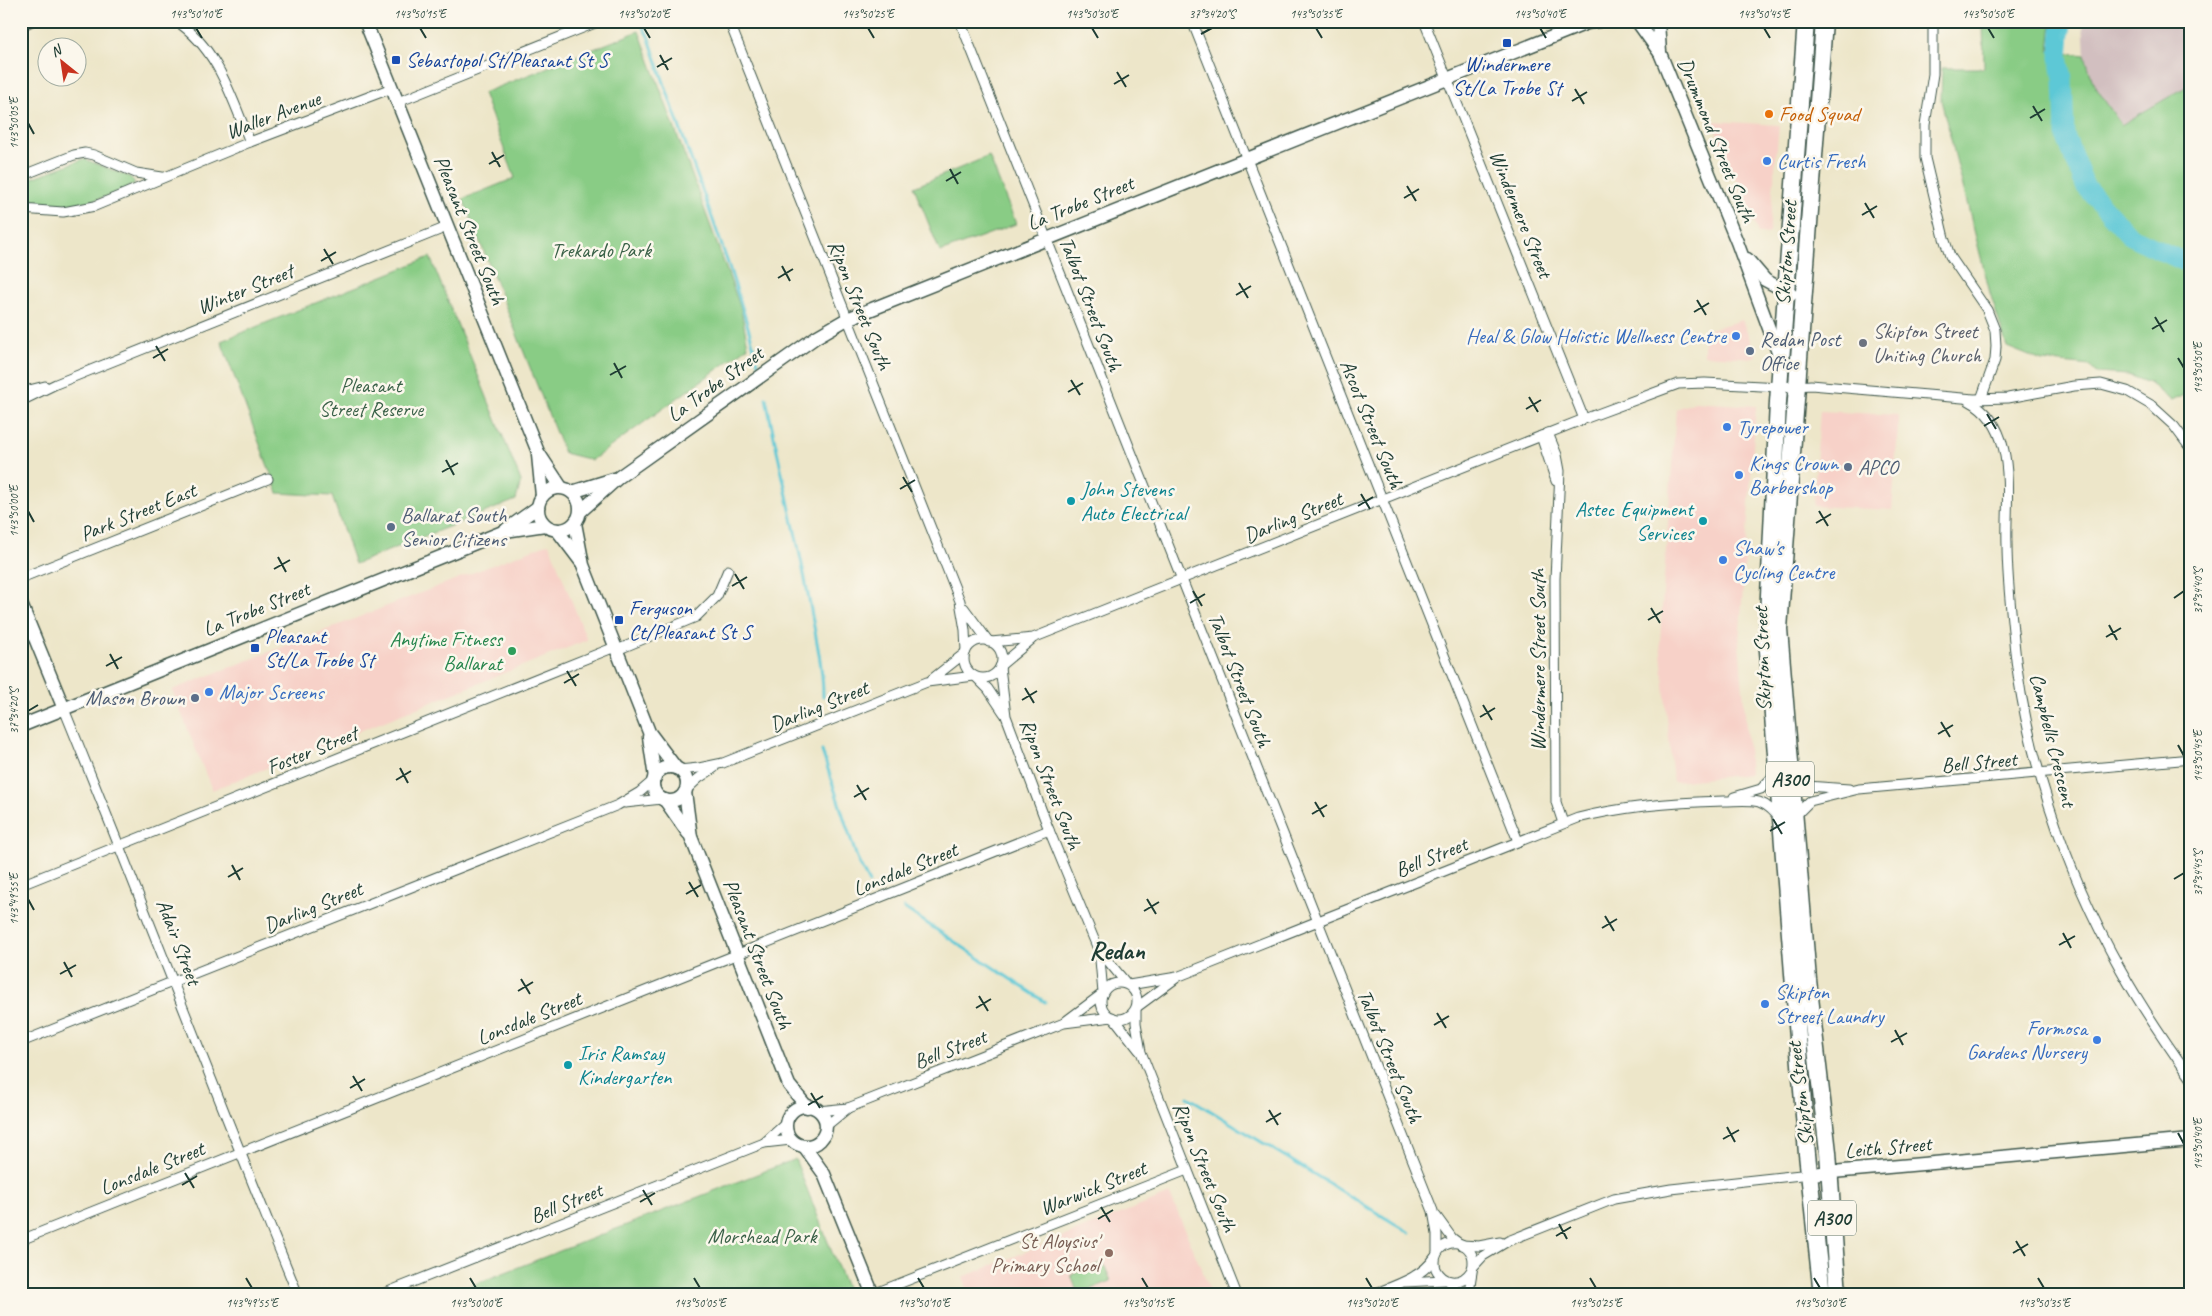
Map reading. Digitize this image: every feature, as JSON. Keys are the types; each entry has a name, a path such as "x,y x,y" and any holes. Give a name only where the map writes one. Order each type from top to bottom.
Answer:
{"highway":[{"name":"Skipton Street","path":"1806,21 1781,362 1766,628 1783,771 1810,1174 1822,1295"},
{"name":"Skipton Street","path":"1783,771 1779,629 1824,21"},
{"name":"Skipton Street","path":"1787,819 1830,1173 1838,1295"}],"main road":[{"name":"Pleasant Street South","path":"365,21 538,452 566,489"},
{"name":"Drummond Street South","path":"1637,21 1660,53 1737,242 1781,362"},
{"name":"Drummond Street South","path":"1658,21 1660,53"},
{"name":"La Trobe Street","path":"581,510 619,477 807,343 847,319 1592,22"},
{"name":"Drummond Street South","path":"1737,242 1759,274 1770,283 1804,303"},
{"name":"Pleasant Street South","path":"538,452 540,501"},
{"name":"La Trobe Street","path":"566,489 619,477"},
{"path":"551,528 564,530 575,523 581,510 577,497 566,489 554,488 540,501 541,520 551,528 583,565"},
{"name":"La Trobe Street","path":"505,531 540,501"},
{"path":"575,523 583,565 649,732 656,794 664,800 677,800 686,791 686,779 649,732"},
{"name":"La Trobe Street","path":"21,726 505,531 551,528"},
{"name":"Adair Street","path":"21,604 64,709"},
{"path":"655,779 663,770 677,769"},
{"name":"Pleasant Street South","path":"686,791 691,837"},
{"name":"Pleasant Street South","path":"664,800 691,837 789,1085 812,1109"},
{"name":"Pleasant Street South","path":"788,1118 789,1085"},
{"path":"820,1140 810,1146 804,1146 791,1140 786,1129 788,1118 795,1110 812,1109 822,1115 826,1126 820,1140 824,1174"},
{"name":"Leith Street","path":"1810,1174 2191,1140"},
{"path":"804,1146 824,1174 873,1294"}],"street":[{"path":"21,26 32,21"},
{"path":"176,21 204,47 223,76 250,142"},
{"path":"398,102 600,21"},
{"name":"Ripon Street South","path":"729,21 960,601 990,642"},
{"name":"Talbot Street South","path":"960,21 1433,1211 1437,1234 1436,1254"},
{"name":"Ascot Street South","path":"1192,21 1518,841"},
{"name":"Windermere Street","path":"1424,21 1584,419"},
{"path":"1933,21 1932,87 1925,126 1925,158 1950,256 1987,310 1994,330 1995,360 1981,399"},
{"name":"Waller Avenue","path":"21,209 54,213 83,209 167,178 250,142 392,88"},
{"path":"21,176 85,153 143,175 167,178"},
{"name":"Winter Street","path":"21,401 56,384 447,227"},
{"name":"Darling Street","path":"990,642 1008,642 1033,638 1584,419 1678,384 1705,383 1780,387 1798,385 1981,399 2017,397 2081,385 2112,386 2134,394 2151,405 2174,426 2191,449"},
{"name":"Winter Street","path":"23,390 56,384"},
{"name":"Campbells Crescent","path":"1959,397 1973,402 1985,413 1998,432 2005,451 2007,477 2007,563 2015,658 2040,774 2067,855 2096,924 2147,1014 2191,1078"},
{"name":"Windermere Street South","path":"1545,435 1559,462 1555,579 1556,802 1563,823"},
{"name":"Park Street East","path":"21,578 268,479"},
{"name":"Foster Street","path":"21,884 696,617 717,596 728,570"},
{"name":"Ripon Street South","path":"960,601 965,630 965,652"},
{"name":"Darling Street","path":"1000,666 1033,638"},
{"path":"976,642 990,642 999,651 1000,666 990,677 975,676 965,666 965,652 976,642"},
{"name":"Darling Street","path":"927,682 965,652"},
{"name":"Ripon Street South","path":"1000,666 1006,716"},
{"name":"Ripon Street South","path":"975,676 988,689 1006,716 1049,830 1098,949 1102,994"},
{"name":"Darling Street","path":"677,769 699,768 723,763 927,682 975,676"},
{"name":"Adair Street","path":"64,709 120,846 239,1152 298,1295"},
{"name":"Bell Street","path":"1707,801 1757,802 1787,819 1810,801 1859,790 2191,760"},
{"name":"Darling Street","path":"686,791 699,778 723,763"},
{"name":"Bell Street","path":"1128,984 1177,977 1563,823 1598,813 1707,801 1754,792 1783,771 1810,786 1859,790"},
{"name":"Darling Street","path":"21,1042 618,805 640,792 655,779"},
{"name":"Darling Street","path":"618,805 664,800"},
{"name":"Lonsdale Street","path":"21,1240 1049,830"},
{"name":"Ripon Street South","path":"1098,949 1128,984"},
{"name":"Bell Street","path":"1136,1008 1177,977"},
{"path":"1113,983 1128,984 1137,995 1136,1008 1127,1018 1113,1018 1103,1008 1102,994 1113,983"},
{"name":"Bell Street","path":"1064,1023 1102,994"},
{"name":"Ripon Street South","path":"1136,1008 1136,1023 1141,1052 1237,1295"},
{"name":"Ripon Street South","path":"1113,1018 1141,1052"},
{"name":"Bell Street","path":"826,1126 848,1108 1064,1023 1113,1018"},
{"name":"Bell Street","path":"812,1109 848,1108"},
{"name":"Bell Street","path":"764,1143 788,1118"},
{"name":"Bell Street","path":"380,1295 764,1143 791,1140"},
{"name":"Warwick Street","path":"873,1294 1187,1170"},
{"name":"Leith Street","path":"1472,1269 1483,1256 1508,1241 1583,1211 1638,1194 1680,1187 1810,1174"},
{"name":"Talbot Street South","path":"1433,1211 1452,1238 1461,1244"},
{"name":"Leith Street","path":"1461,1244 1484,1245 1508,1241"},
{"path":"1371,1295 1403,1282 1425,1268 1445,1245 1461,1244 1471,1255 1470,1295"},
{"path":"1436,1254 1436,1269 1460,1295"},
{"path":"1403,1282 1462,1280 1472,1269"}],"shaded area":[{"path":"2083,21 2191,21 2191,84 2121,125 2093,83 2085,55"},
{"path":"1712,121 1779,125 1769,234 1758,233"},
{"path":"1742,320 1756,355 1754,358 1704,355 1704,331"},
{"path":"1695,402 1756,406 1739,643 1750,774 1673,782 1660,642 1662,607 1676,409"},
{"path":"1820,411 1899,415 1892,510 1813,506"},
{"path":"549,543 587,640 212,790 172,690"},
{"name":"St Aloysius' Primary School","path":"1170,1194 1212,1295 970,1295 963,1277"}],"green space":[{"path":"1983,21 2052,21 2049,51 2085,55 2093,83 2121,125 2191,84 2191,391 2172,401 2149,383 2128,375 2096,373 2090,366 2042,361 2007,347 1990,293 1941,100 1942,68 1984,68"},
{"name":"Trekardo Park","path":"639,31 741,309 748,347 592,460 564,453 463,199 515,178 483,93"},
{"path":"989,156 1016,224 940,252 914,187"},
{"path":"84,159 130,177 134,184 121,191 79,204 50,206 21,203 21,182"},
{"name":"Pleasant Street Reserve","path":"430,257 521,481 516,500 355,564 332,496 278,493 221,341"},
{"name":"Morshead Park","path":"795,1159 849,1295 447,1295 788,1162"},
{"path":"1103,1262 1111,1281 1078,1294 1071,1275"}],"waterway":[{"path":"2062,21 2059,57 2063,79 2065,135 2085,186 2130,236 2191,265"},
{"path":"643,27 649,38 720,240 758,363"},
{"path":"766,398 811,610 821,664 823,696"},
{"path":"822,751 858,861 869,883"},
{"path":"904,908 1045,1002"},
{"path":"1188,1097 1410,1233"}],"place":[{"name":"Windermere St/La Trobe St","path":"1507,43"},
{"name":"Sebastopol St/Pleasant St S","path":"396,60"},
{"name":"Food Squad","path":"1769,114"},
{"name":"Curtis Fresh","path":"1767,161"},
{"name":"Heal & Glow Holistic Wellness Centre","path":"1736,336"},
{"name":"Skipton Street Uniting Church","path":"1863,343"},
{"name":"Redan Post Office","path":"1750,351"},
{"name":"Tyrepower","path":"1727,427"},
{"name":"APCO","path":"1848,467"},
{"name":"Kings Crown Barbershop","path":"1739,475"},
{"name":"John Stevens Auto Electrical","path":"1071,501"},
{"name":"Astec Equipment Services","path":"1703,521"},
{"name":"Ballarat South Senior Citizens","path":"391,527"},
{"name":"Shaw's Cycling Centre","path":"1723,560"},
{"name":"Ferguson Ct/Pleasant St S","path":"619,620"},
{"name":"Pleasant St/La Trobe St","path":"255,648"},
{"name":"Anytime Fitness Ballarat","path":"512,651"},
{"name":"Major Screens","path":"209,692"},
{"name":"Mason Brown","path":"195,698"},
{"name":"Skipton Street Laundry","path":"1765,1004"},
{"name":"Formosa Gardens Nursery","path":"2097,1040"},
{"name":"Iris Ramsay Kindergarten","path":"568,1065"},
{"name":"St Aloysius' Primary School","path":"1109,1253"}],"district":[{"name":"Redan","path":"1117,950"}]}
